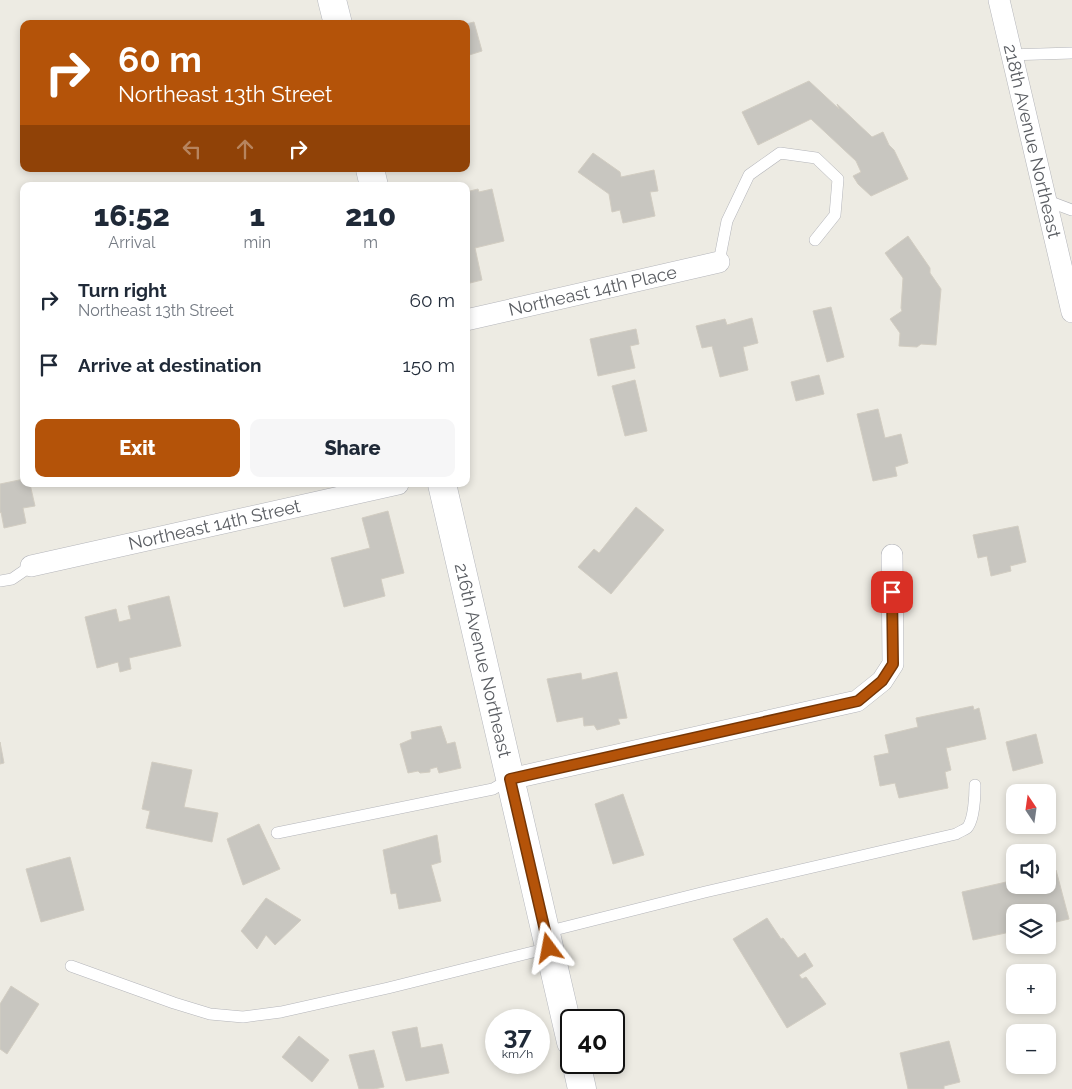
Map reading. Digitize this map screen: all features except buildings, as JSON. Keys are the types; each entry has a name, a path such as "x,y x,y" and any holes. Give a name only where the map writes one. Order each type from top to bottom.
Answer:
{"street":[{"path":"332,0 337,20"},
{"name":"218th Avenue Northeast","path":"999,0 1071,308"},
{"name":"Northeast 14th Place","path":"470,319 719,262"},
{"name":"Northeast 14th Street","path":"31,566 385,487"},
{"name":"216th Avenue Northeast","path":"443,487 564,1009"},
{"path":"510,779 858,701 882,681 893,664 892,556"},
{"path":"579,1074 582,1089"}],"lane":[{"path":"1012,55 1072,53"},
{"path":"719,262 727,221 749,175 780,152 816,158 838,179 834,215 815,240"},
{"path":"1046,200 1072,210"},
{"path":"0,581 12,579 31,566"},
{"path":"277,833 493,789 510,779"},
{"path":"71,966 210,1014 243,1017 281,1012 388,988 705,892 956,834 967,828 972,818 975,802 975,785"}],"route":[{"path":"549,948 510,779 858,701 882,681 893,664 892,592"}]}
